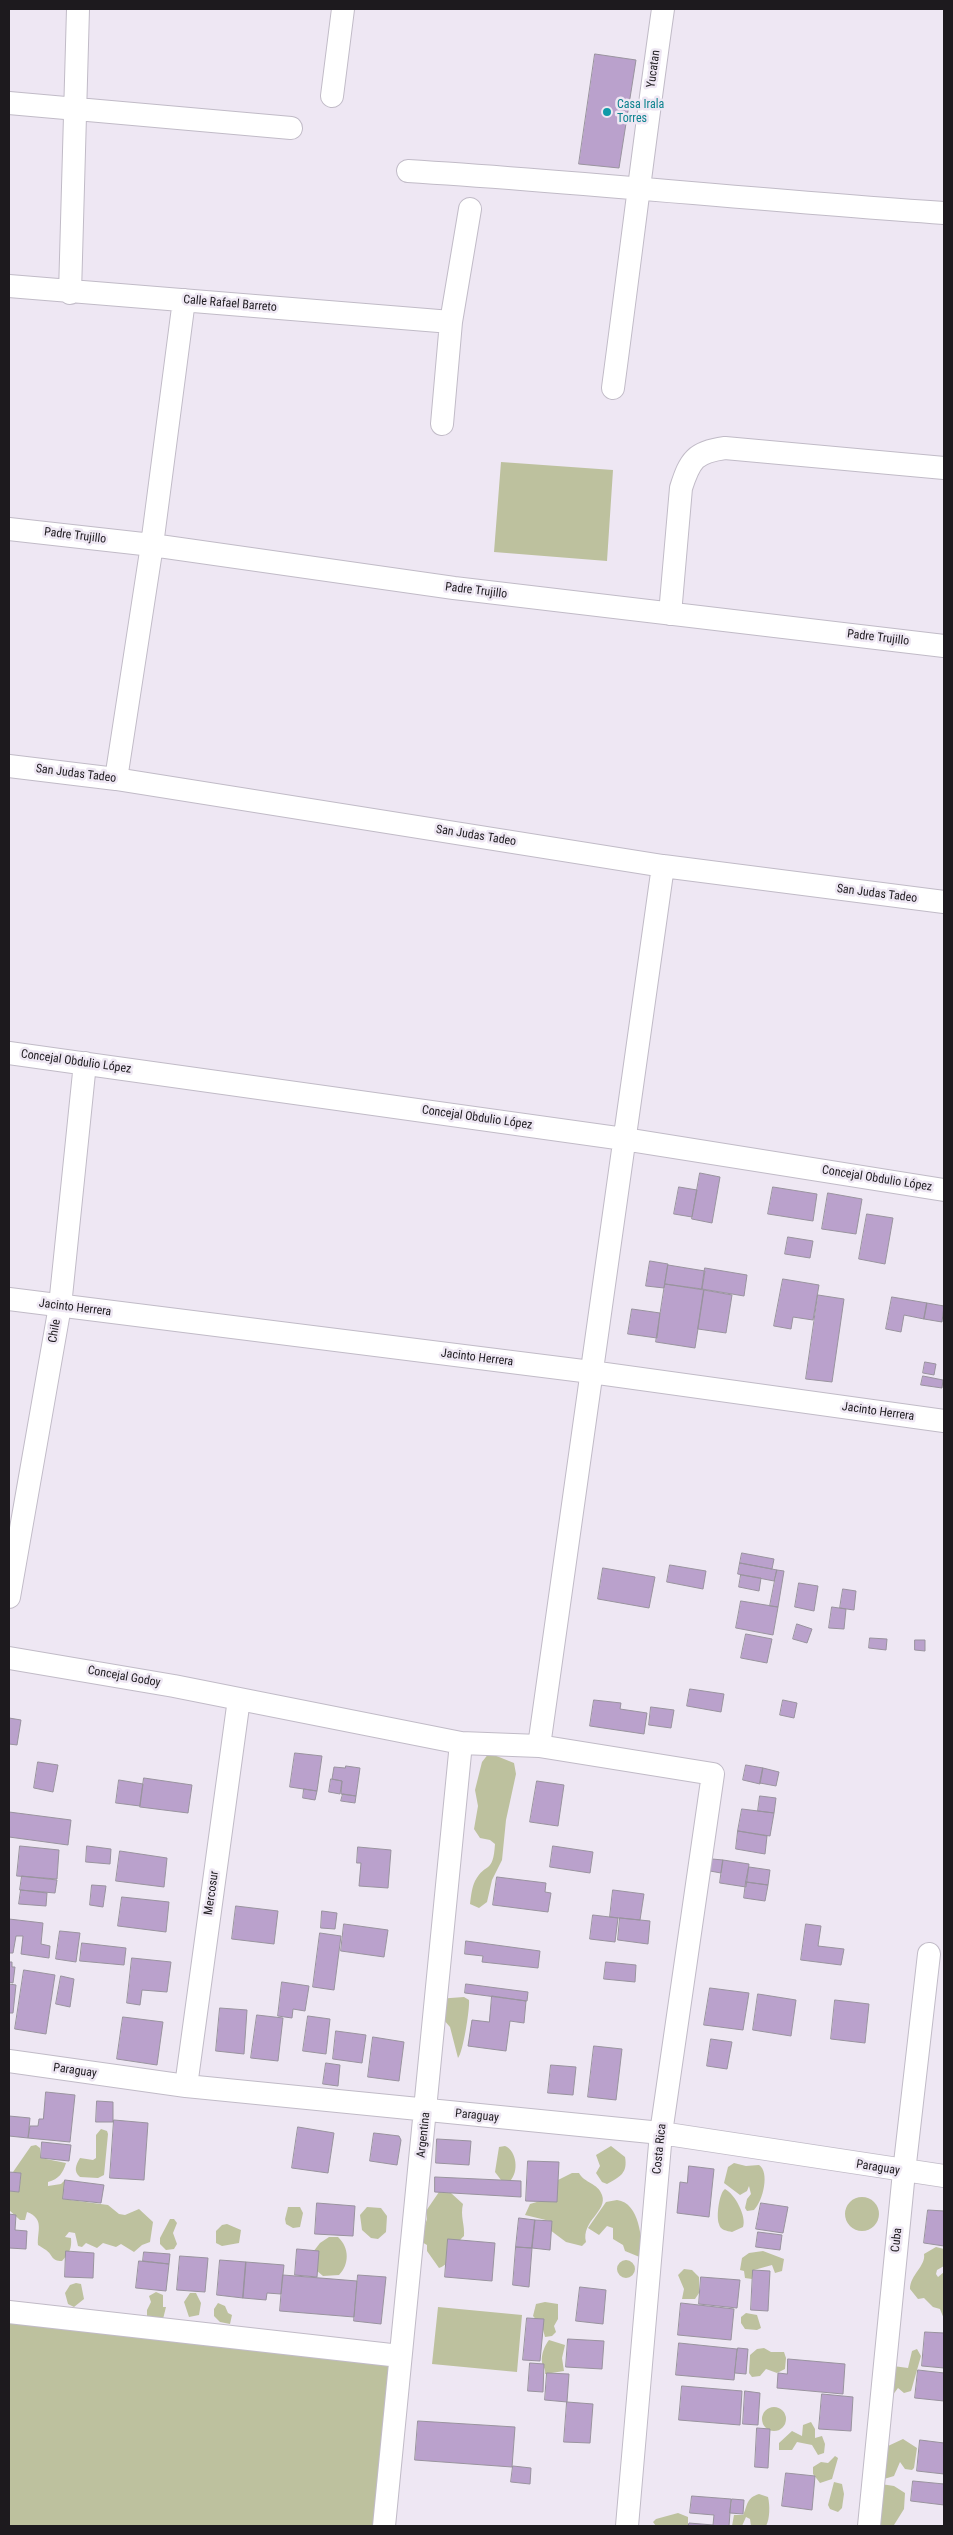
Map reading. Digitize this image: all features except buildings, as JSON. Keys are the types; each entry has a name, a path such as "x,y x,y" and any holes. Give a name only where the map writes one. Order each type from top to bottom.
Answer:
{"street":[{"path":"70,293 78,9"},
{"path":"332,96 343,9"},
{"name":"Yucatan","path":"613,388 640,190 645,129 663,9"},
{"path":"9,103 291,128"},
{"path":"408,171 509,177 640,190 944,213"},
{"path":"442,424 451,322 470,210"},
{"name":"Calle Rafael Barreto","path":"9,286 70,293 184,300 451,322"},
{"path":"116,779 152,545 184,300"},
{"path":"670,614 681,488 686,472 694,458 707,451 725,448 944,468"},
{"name":"Padre Trujillo","path":"9,529 152,545 454,588 944,646"},
{"name":"San Judas Tadeo","path":"9,766 116,779 663,866 944,902"},
{"path":"539,1746 663,866"},
{"name":"Concejal Obdulio López","path":"9,1053 624,1139 944,1190"},
{"name":"Chile","path":"9,1597 60,1306 85,1063"},
{"name":"Jacinto Herrera","path":"9,1299 591,1372 944,1421"},
{"name":"Concejal Godoy","path":"9,1658 164,1684 461,1743 539,1746 713,1774"},
{"name":"Mercosur","path":"186,2086 239,1700"},
{"name":"Argentina","path":"384,2526 461,1743"},
{"name":"Costa Rica","path":"627,2526 661,2133 713,1774"},
{"name":"Cuba","path":"869,2526 904,2172 929,1954"},
{"name":"Paraguay","path":"9,2061 186,2086 661,2133 904,2172 944,2176"},
{"path":"9,2312 400,2356"}],"green space":[{"path":"501,462 613,470 607,561 494,552"},
{"path":"489,1753 514,1763 516,1774 506,1820 502,1860 492,1880 487,1902 479,1908 470,1904 472,1889 482,1871 491,1864 495,1844 490,1840 480,1838 474,1829 478,1806 475,1790 482,1762"},
{"path":"464,1997 469,2000 468,2012 464,2040 458,2058 450,2027 443,2019 437,1999"},
{"path":"101,2129 107,2131 108,2134 104,2175 98,2178 80,2177 76,2170 77,2163 80,2158 93,2160 96,2158 96,2135"},
{"path":"36,2145 40,2148 41,2158 66,2163 60,2175 48,2182 48,2186 61,2184 65,2180 63,2199 108,2205 119,2214 125,2215 139,2209 153,2222 150,2242 142,2245 134,2252 121,2244 116,2247 103,2243 97,2248 86,2243 82,2247 78,2246 75,2233 69,2232 65,2237 71,2238 68,2253 62,2261 54,2259 38,2245 39,2226 36,2218 27,2212 25,2220 20,2220 9,2210 9,2191 19,2192 21,2173 13,2172 31,2146"},
{"path":"505,2146 512,2152 516,2167 510,2181 501,2180 495,2172 499,2147"},
{"path":"611,2146 625,2157 626,2162 622,2174 607,2184 602,2182 596,2173 600,2166 596,2155"},
{"path":"734,2163 746,2166 759,2165 762,2169 765,2180 764,2187 760,2200 754,2210 747,2211 745,2208 747,2199 751,2194 749,2186 747,2191 740,2195 724,2183 728,2167"},
{"path":"572,2173 579,2173 597,2188 602,2195 603,2201 587,2228 586,2242 582,2246 566,2242 550,2230 550,2221 525,2215 530,2204 547,2199 556,2181"},
{"path":"725,2189 736,2201 742,2212 744,2223 743,2227 732,2232 722,2229 718,2221 720,2200"},
{"path":"439,2192 451,2193 463,2204 464,2236 448,2262 439,2268 427,2251 427,2245 420,2241 427,2219 426,2211"},
{"path":"862,2197 869,2198 874,2202 878,2207 878,2221 874,2226 869,2230 862,2231 855,2230 850,2226 846,2221 845,2214 846,2207 850,2202 855,2198"},
{"path":"617,2200 631,2208 635,2215 640,2232 642,2258 625,2251 623,2245 613,2239 613,2228 607,2226 599,2235 588,2228 606,2202"},
{"path":"288,2207 300,2207 303,2213 300,2227 293,2228 286,2224 285,2219"},
{"path":"367,2207 381,2208 387,2216 386,2232 378,2239 371,2238 362,2230 360,2215"},
{"path":"170,2219 174,2219 177,2223 173,2233 177,2244 174,2249 166,2250 160,2244 160,2238"},
{"path":"227,2224 241,2230 239,2243 222,2246 216,2243 216,2231 222,2225"},
{"path":"329,2237 338,2237 342,2241 347,2256 345,2266 339,2275 323,2276 316,2270 313,2252 320,2243"},
{"path":"936,2247 944,2249 944,2266 937,2270 936,2274 938,2277 944,2272 944,2319 940,2309 933,2307 924,2298 918,2299 910,2289 912,2279 923,2263 924,2254"},
{"path":"763,2251 784,2259 782,2271 775,2273 772,2265 754,2270 752,2279 745,2278 744,2271 740,2270 742,2258 749,2253"},
{"path":"626,2260 632,2263 635,2269 632,2275 626,2278 620,2275 617,2269 620,2263"},
{"path":"684,2269 692,2270 699,2277 699,2293 695,2299 682,2299 684,2289 678,2275"},
{"path":"81,2284 84,2299 74,2307 68,2304 65,2293 70,2285"},
{"path":"156,2292 163,2295 163,2307 166,2307 163,2319 147,2319 147,2310 151,2302 149,2296"},
{"path":"190,2293 196,2293 201,2303 199,2315 189,2317 184,2302"},
{"path":"545,2302 558,2304 558,2319 554,2326 556,2332 552,2336 545,2337 542,2326 533,2316 536,2304"},
{"path":"218,2303 225,2306 228,2313 232,2315 230,2324 220,2322 214,2316 214,2309"},
{"path":"438,2307 522,2315 517,2372 432,2364"},
{"path":"746,2313 757,2315 761,2328 757,2330 745,2329 741,2323 741,2317"},
{"path":"9,2323 392,2362 375,2526 9,2526"},
{"path":"549,2340 565,2345 562,2358 564,2371 545,2374 542,2356"},
{"path":"764,2348 771,2352 784,2352 786,2358 785,2369 777,2373 766,2369 760,2376 752,2377 749,2373 750,2355 757,2349"},
{"path":"917,2349 921,2356 911,2391 904,2393 898,2388 892,2396 893,2366 908,2368 912,2351"},
{"path":"774,2407 779,2408 785,2414 785,2424 779,2430 774,2431 769,2430 763,2424 762,2419 763,2414 769,2408"},
{"path":"811,2422 815,2429 815,2438 822,2436 825,2444 824,2453 818,2455 812,2445 797,2442 792,2450 779,2450 779,2443 792,2431 802,2436 803,2425"},
{"path":"903,2439 917,2448 914,2468 912,2470 905,2469 900,2462 894,2476 884,2479 888,2446"},
{"path":"835,2456 838,2458 832,2479 820,2483 813,2474 813,2467 821,2462 828,2463"},
{"path":"834,2482 842,2484 844,2494 842,2508 838,2512 830,2509 828,2505"},
{"path":"881,2484 894,2486 905,2493 904,2509 894,2525 874,2526"},
{"path":"759,2494 768,2497 769,2512 766,2526 751,2526 750,2519 746,2517 742,2526 732,2526 734,2515 743,2515 748,2502"},
{"path":"678,2513 688,2517 688,2526 656,2526 653,2522 656,2519"}],"place":[{"name":"Casa Irala Torres","path":"607,112"}]}
